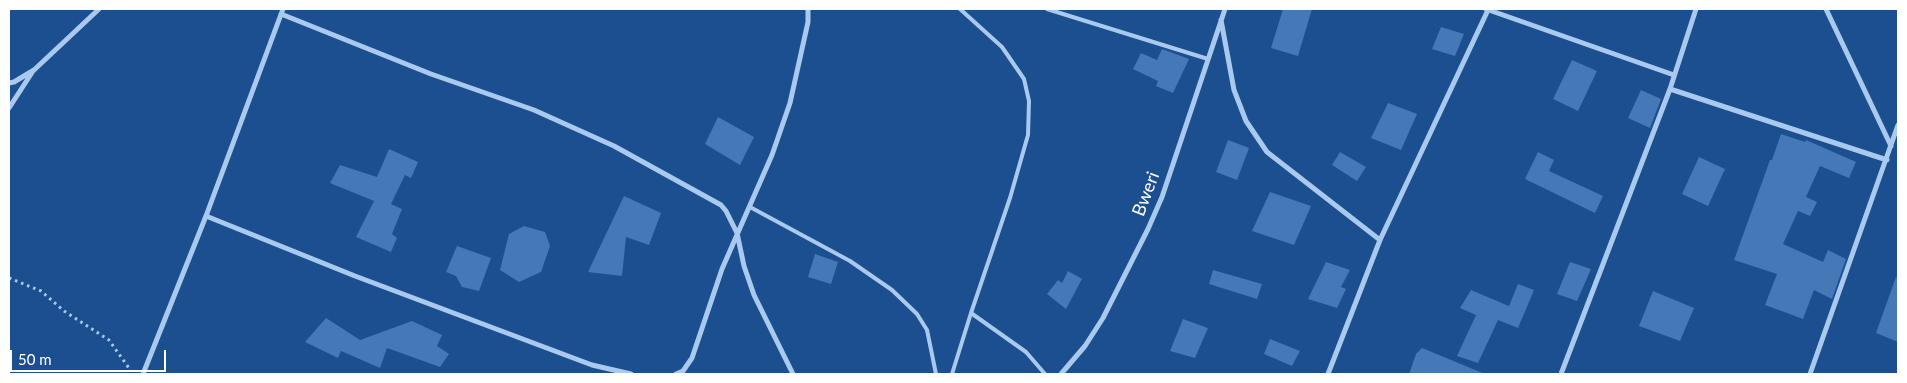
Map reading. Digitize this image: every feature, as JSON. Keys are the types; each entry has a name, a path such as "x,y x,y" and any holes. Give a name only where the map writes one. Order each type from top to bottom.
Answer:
{"street":[{"path":"9,83 34,70 100,9"},
{"path":"676,374 683,372 692,358 722,269 772,155 790,103 808,22 808,9"},
{"name":"Bweri","path":"1061,374 1085,346 1103,318 1162,197 1225,9"},
{"path":"1328,374 1380,240 1486,9 1674,75"},
{"path":"1561,374 1670,89 1696,9"},
{"path":"1826,9 1891,146"},
{"path":"145,374 282,11 431,74 534,110 614,146 721,205 737,233 744,266 754,295 793,374"},
{"path":"1221,20 1234,90 1246,121 1267,152 1380,240"},
{"path":"9,108 34,70"},
{"path":"1670,89 1887,160"},
{"path":"1810,374 1898,125"},
{"path":"206,216 355,276 592,365 631,374"}],"lane":[{"path":"952,374 1010,198 1028,135 1029,101 1024,79 1002,47 960,9"},
{"path":"1047,9 1208,59"},
{"path":"750,208 850,261 892,290 917,314 927,330 936,374"},
{"path":"971,313 1026,352 1045,374"}],"path":[{"path":"9,278 41,292 64,311 109,340 133,374"}],"building":[{"path":"1283,9 1312,9 1298,56 1271,48"},
{"path":"1441,27 1464,34 1455,56 1432,49"},
{"path":"1162,49 1189,59 1173,93 1156,86 1158,81 1133,69 1141,53 1157,60"},
{"path":"1572,60 1597,71 1578,111 1553,99"},
{"path":"1641,90 1661,99 1650,128 1628,118"},
{"path":"1388,103 1417,114 1401,150 1371,138"},
{"path":"718,117 754,137 740,165 705,144"},
{"path":"1781,134 1805,142 1806,140 1856,162 1849,178 1820,166 1806,197 1817,202 1810,216 1798,211 1783,244 1823,262 1828,250 1846,259 1832,299 1814,290 1803,319 1765,305 1777,274 1734,260"},
{"path":"1228,140 1249,148 1237,180 1216,172"},
{"path":"389,149 418,162 411,178 405,175 391,204 402,209 392,234 397,238 391,252 356,237 374,201 330,183 340,165 377,177"},
{"path":"1340,152 1366,167 1357,181 1332,165"},
{"path":"1538,152 1554,160 1549,171 1603,196 1595,213 1525,179"},
{"path":"1699,157 1725,169 1708,206 1682,194"},
{"path":"1270,192 1311,206 1294,245 1252,231"},
{"path":"624,196 661,213 649,245 626,237 622,276 588,272"},
{"path":"524,226 545,232 550,246 541,272 519,282 500,270 509,234"},
{"path":"457,246 491,258 479,291 462,287 456,276 446,272"},
{"path":"815,254 838,262 831,284 808,277"},
{"path":"1326,262 1350,270 1341,287 1346,289 1337,308 1308,299"},
{"path":"1570,262 1591,269 1577,301 1557,294"},
{"path":"1213,270 1262,284 1257,299 1209,284"},
{"path":"1068,271 1082,279 1066,309 1047,294 1058,280 1062,283"},
{"path":"1896,277 1898,278 1898,342 1876,333"},
{"path":"1518,284 1534,290 1518,328 1498,320 1478,363 1457,356 1476,315 1460,308 1471,290 1509,306"},
{"path":"1653,291 1694,308 1680,341 1639,326"},
{"path":"326,318 360,340 412,321 442,335 437,346 449,354 440,367 387,348 380,368 341,351 338,358 305,342"},
{"path":"1183,319 1208,328 1195,358 1170,351"},
{"path":"1270,339 1300,351 1292,366 1264,354"},
{"path":"1422,348 1485,374 1409,374 1416,354"}]}
